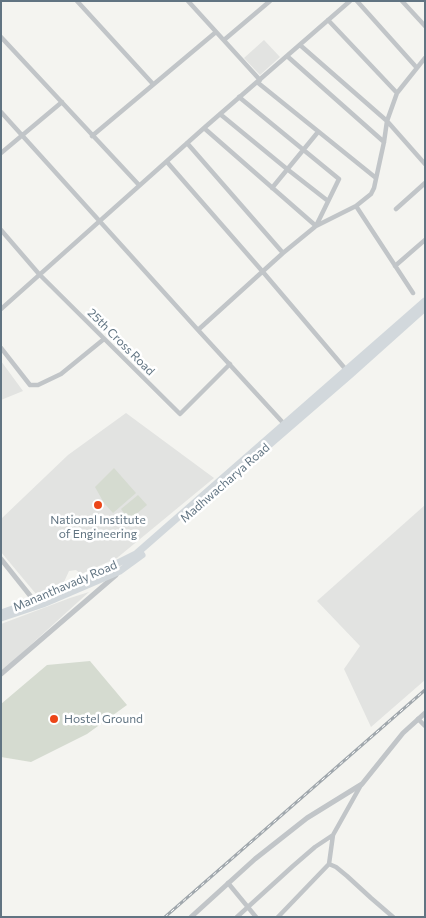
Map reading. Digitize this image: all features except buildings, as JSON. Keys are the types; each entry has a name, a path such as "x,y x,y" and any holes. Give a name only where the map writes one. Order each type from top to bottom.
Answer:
{"main road":[{"name":"Madhwacharya Road","path":"349,372 425,301"},
{"name":"Madhwacharya Road","path":"1,618 120,571 143,554 349,372 425,308"},
{"name":"Madhwacharya Road","path":"128,558 136,554 287,427"},
{"name":"Mananthavady Road","path":"1,613 36,604 128,558"}],"street":[{"path":"77,1 153,84"},
{"path":"188,1 258,81 376,178"},
{"path":"224,40 270,1"},
{"path":"1,309 350,1"},
{"path":"357,1 417,68"},
{"path":"402,1 425,26"},
{"path":"328,20 397,93"},
{"path":"92,136 216,32"},
{"path":"1,37 139,186"},
{"path":"300,45 387,121 425,164"},
{"path":"287,56 384,142"},
{"path":"198,330 283,253 316,226 356,206 371,194 374,188 387,121 397,93 425,58"},
{"path":"239,97 338,179 316,226"},
{"path":"1,153 62,102"},
{"path":"1,112 287,427"},
{"path":"220,114 328,201"},
{"path":"204,128 316,226"},
{"path":"272,188 318,132"},
{"path":"187,143 283,253"},
{"path":"167,162 349,372"},
{"path":"396,209 425,183"},
{"path":"356,206 413,293"},
{"name":"25th Cross Road","path":"1,230 39,274 180,414 230,364"},
{"path":"395,266 425,240"},
{"path":"1,348 30,384 38,385 61,374 104,339"},
{"path":"1,674 120,571 128,558"},
{"path":"1,559 36,604"},
{"path":"278,917 329,864 333,835 362,784 403,733 425,713"},
{"path":"418,719 425,726"},
{"path":"191,917 255,858 307,818 362,784"},
{"path":"237,917 315,847 333,835"},
{"path":"329,864 347,876 393,917"},
{"path":"228,883 256,917"}],"shaded area":[{"path":"264,40 280,57 260,75 244,58"},
{"path":"1,361 23,391 1,400"},
{"name":"National Institute of Engineering","path":"126,413 214,478 117,558 81,574 76,570 69,571 64,582 36,594 1,552 1,519 68,455"},
{"path":"114,468 136,493 113,513 104,503 95,487"},
{"path":"138,495 147,505 129,520 121,509"},
{"path":"425,505 425,680 371,727 344,669 360,646 317,601"},
{"path":"89,592 1,672 1,624"},
{"name":"Hostel Ground","path":"90,661 127,705 87,734 31,762 1,757 1,704 47,665"}],"railway":[{"path":"165,917 425,690"}],"place":[{"name":"National Institute of Engineering","path":"98,505"},
{"name":"Hostel Ground","path":"54,719"}]}
